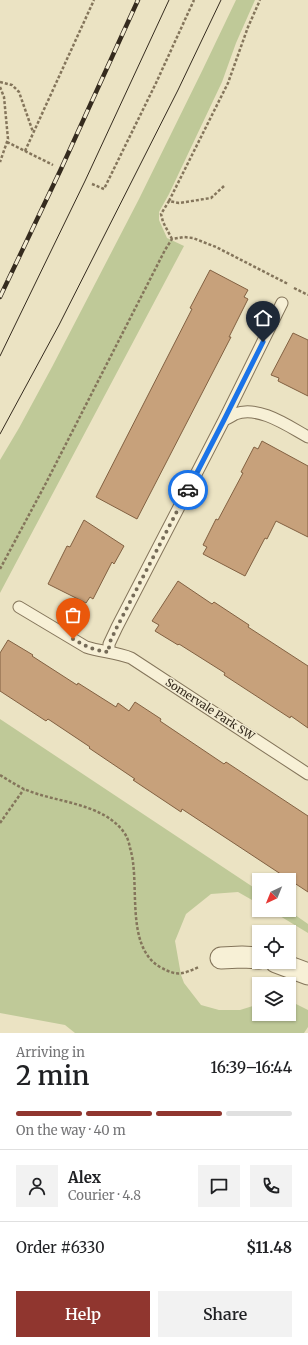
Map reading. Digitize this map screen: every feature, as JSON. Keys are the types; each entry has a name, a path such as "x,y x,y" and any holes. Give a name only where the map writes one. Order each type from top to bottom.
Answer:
{"street":[{"path":"220,958 252,958"},
{"path":"295,969 308,974"}],"lane":[{"path":"109,652 109,644 117,627 224,420 282,303"},
{"path":"224,420 236,414 260,414 272,417 308,437"},
{"name":"Somervale Park SW","path":"19,607 86,647 98,651 120,654 131,658 308,774"}],"path":[{"path":"25,151 94,0"},
{"path":"92,184 104,190 194,0"},
{"path":"172,239 163,222 161,214 169,202 228,83 248,27 260,0"},
{"path":"0,82 12,84 19,92 33,132"},
{"path":"0,87 4,97 8,139 0,162"},
{"path":"7,142 53,165"},
{"path":"169,202 179,203 211,198 224,186"},
{"path":"0,569 172,239 184,237 193,238 216,246 308,295"},
{"path":"0,775 24,789 102,814 112,820 123,831 128,838 133,856 139,938 145,952 156,964 168,972 181,975 220,958"},
{"path":"0,823 24,789"}],"green space":[{"path":"236,0 255,0 236,43 222,82 159,212 159,220 167,238 184,246 0,593 0,460 52,367 139,199"},
{"path":"0,719 252,886 252,900 238,892 211,894 186,914 175,941 181,975 184,983 201,1005 219,1010 240,1010 252,1006 252,1021 296,1021 296,1004 308,1010 308,1027 304,1033 75,1033 65,1025 0,1013"},
{"path":"296,916 308,924 308,933 296,925 282,917 296,917"}],"building":[{"path":"210,270 248,290 244,297 248,299 229,337 231,337 137,519 96,497 192,309 190,308"},
{"path":"293,333 308,340 308,396 278,381 279,378 271,375"},
{"path":"262,441 308,466 308,537 276,521 267,539 265,538 245,576 203,554 207,547 203,545 216,519 218,520 243,473 241,472 254,447 258,449"},
{"path":"84,520 124,546 114,564 112,562 93,599 90,597 86,603 48,584 67,546 70,547"},
{"path":"178,581 212,604 214,602 249,625 248,627 308,666 308,728 224,675 225,673 179,644 178,645 155,631 159,625 152,621"},
{"path":"8,640 77,685 78,683 116,707 118,703 129,711 135,702 161,719 160,721 224,764 226,762 308,816 308,892 296,884 296,873 279,873 182,809 181,812 133,780 135,779 48,719 46,721 0,691 0,653"}],"tram line":[{"path":"0,356 85,181 169,0"},
{"path":"0,434 59,325 178,90 221,0"}],"railway":[{"path":"0,297 61,169 138,0"}],"way so far":[{"path":"73,639 86,647 98,651 109,652 109,644 117,627 188,490"}],"route":[{"path":"188,490 263,342"}]}
